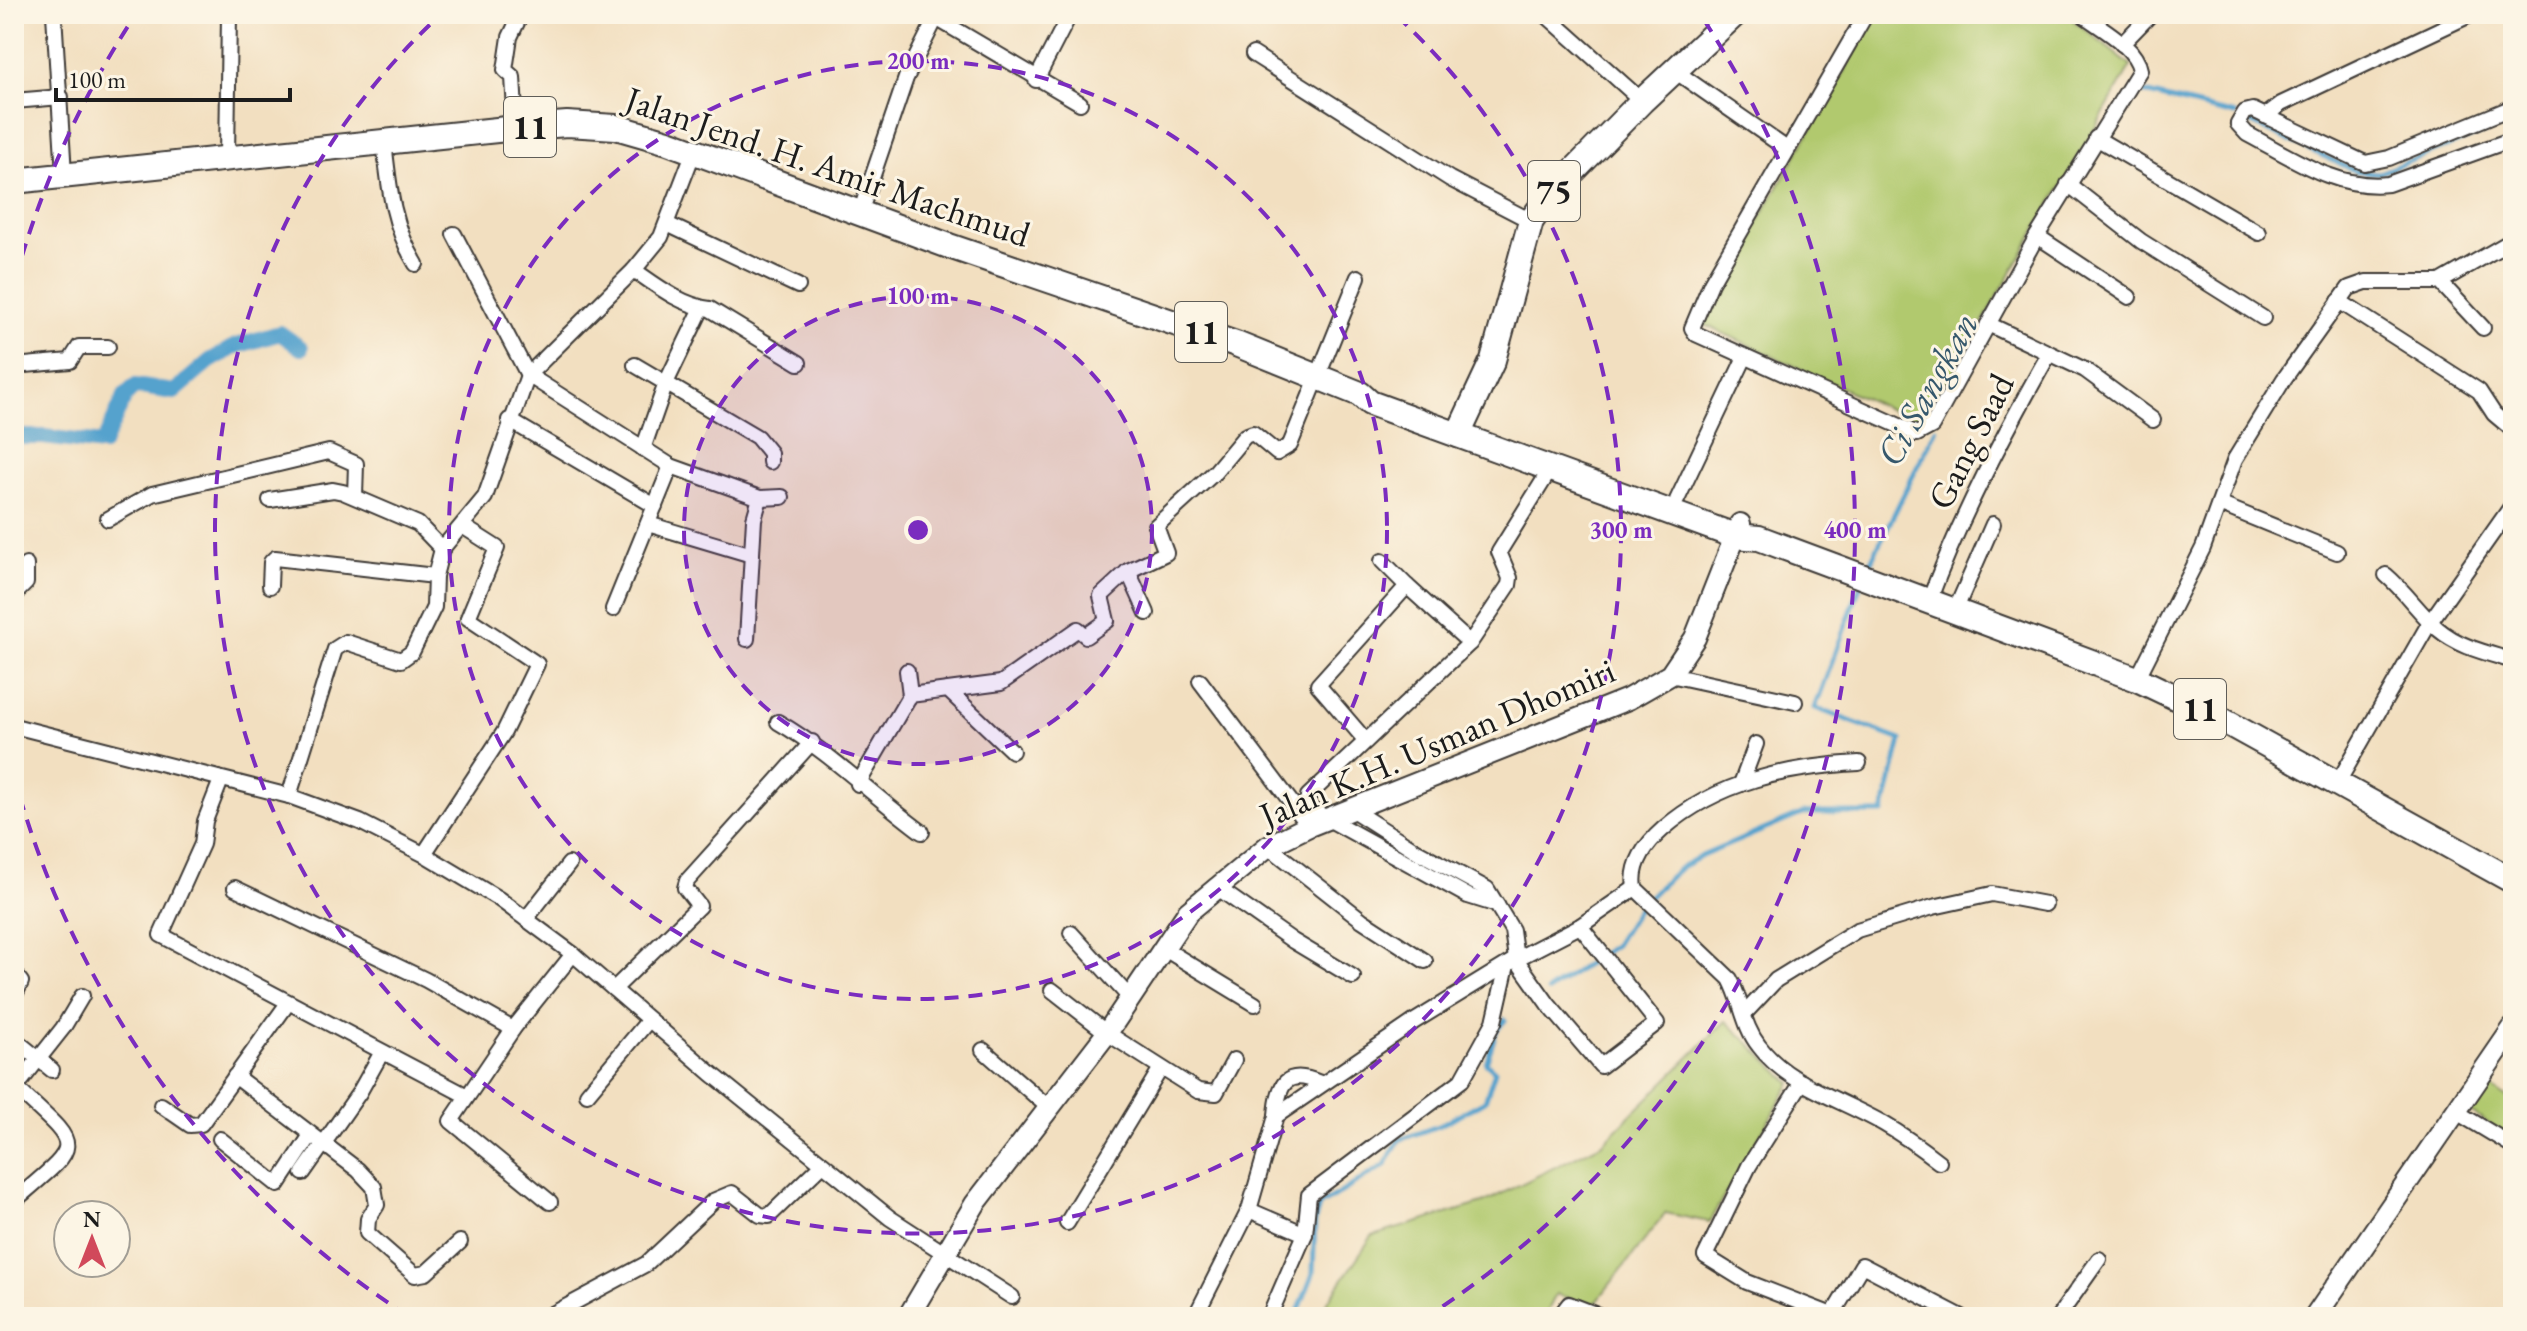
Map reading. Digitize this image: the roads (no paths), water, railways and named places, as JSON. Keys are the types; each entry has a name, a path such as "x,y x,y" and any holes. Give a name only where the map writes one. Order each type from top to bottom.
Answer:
{"main road":[{"name":"75","path":"1460,430 1493,360 1531,221 1550,195 1642,101 1735,14"},
{"name":"Jalan Jend. H. Amir Machmud","path":"14,181 516,128 567,124 616,127 694,151 860,213 1236,344 1360,394 1370,403 1677,500 1745,532"},
{"name":"Jalan Jend. H. Amir Machmud","path":"1460,430 1550,470 1745,532 2137,679 2215,716 2513,881"},
{"name":"Jalan K.H. Usman Dhomiri","path":"908,1317 975,1204 1107,1033 1188,912 1215,886 1268,846 1309,826 1628,699 1670,675 1695,638 1745,532"},
{"path":"2315,1317 2513,1028"}],"street":[{"path":"54,14 64,174"},
{"path":"227,157 229,14"},
{"path":"516,128 513,77 505,70 510,37 521,14"},
{"path":"1036,80 1070,14"},
{"path":"1545,14 1642,101"},
{"path":"1866,14 1711,283 1692,326 1696,334 1917,434 1932,426 1991,325 2037,236 2140,70 2138,61 2122,44 2082,14"},
{"path":"2122,44 2151,14"},
{"path":"2265,116 2281,104 2472,14"},
{"path":"860,213 906,78 941,17 1036,80 1080,103"},
{"path":"1253,54 1450,179 1531,221"},
{"path":"1675,71 1787,149"},
{"path":"14,101 61,97"},
{"path":"2513,107 2389,158 2365,163 2248,110 2238,124 2247,134 2344,183 2368,187 2388,184 2513,139"},
{"path":"2096,138 2259,233"},
{"path":"384,141 388,186 397,228 416,264"},
{"path":"289,796 335,649 346,642 401,660 407,657 434,607 435,576 442,549 464,527 485,497 509,420 533,369 634,270 667,224 694,151"},
{"path":"2068,184 2141,241 2263,318"},
{"path":"667,224 798,286"},
{"path":"454,234 533,369 671,466 760,498 782,497"},
{"path":"2037,236 2129,297"},
{"path":"2137,679 2203,548 2225,480 2255,425 2349,288 2366,282 2440,282 2513,240"},
{"path":"634,270 664,291 724,316 799,363"},
{"path":"910,695 951,693 1001,683 1078,629 1086,636 1107,621 1101,596 1128,571 1166,553 1156,526 1215,472 1245,436 1253,433 1277,453 1290,445 1358,277"},
{"path":"2440,282 2483,328"},
{"path":"2339,301 2479,391 2494,414 2513,430"},
{"path":"643,449 666,383 702,308"},
{"path":"1991,325 2085,370 2153,420"},
{"path":"14,366 62,364 70,361 79,347 108,347"},
{"name":"Gang Saad","path":"1929,601 1949,549 1998,446 2049,354"},
{"path":"1677,500 1745,357"},
{"path":"635,365 757,437 770,453 770,462"},
{"path":"509,420 655,506"},
{"path":"108,519 152,494 329,452 356,464 355,496"},
{"path":"613,609 671,466"},
{"path":"1497,905 1468,896 1312,810 1307,804 1308,796 1470,643 1509,585 1510,578 1499,552 1550,470"},
{"path":"270,500 333,490 355,496 418,524 442,549"},
{"path":"747,639 754,519 760,498"},
{"path":"2219,504 2337,552"},
{"path":"2337,784 2430,622 2513,504"},
{"path":"648,524 752,555"},
{"path":"1955,611 1993,524"},
{"path":"424,854 504,732 537,664 468,618 497,548 464,527"},
{"path":"270,586 271,562 275,558 435,576"},
{"path":"1382,561 1470,643"},
{"path":"14,595 26,583 26,565"},
{"path":"1128,571 1147,613"},
{"path":"2386,575 2409,595 2430,622 2467,647 2507,659 2513,651"},
{"path":"1366,741 1318,685 1407,586"},
{"path":"858,784 910,695 907,671"},
{"path":"1670,675 1795,702"},
{"path":"1200,681 1309,826"},
{"path":"951,693 1012,751"},
{"path":"778,722 812,742 858,784 922,832"},
{"path":"14,726 289,796 360,822 424,854 526,919 573,954 648,1021 822,1165 944,1256 1012,1297"},
{"path":"614,989 699,906 685,888 687,881 812,742"},
{"path":"1741,784 1756,744"},
{"path":"1859,763 1812,766 1708,796 1653,838 1635,870 1635,888 1730,979 1744,1014 1744,1022 1762,1050 1802,1082 1882,1123 1939,1162"},
{"path":"221,780 205,821 202,844 161,935 467,1096"},
{"path":"1269,1317 1305,1234 1309,1195 1462,1080 1494,1022 1511,962 1512,930 1487,889 1415,850 1351,809"},
{"path":"1268,846 1362,920 1425,961"},
{"path":"526,919 569,864"},
{"path":"1215,886 1293,941 1353,977"},
{"path":"235,888 426,980 513,1029"},
{"path":"1276,1116 1320,1083 1511,962 1580,926 1635,888"},
{"path":"1744,1014 1776,980 1857,930 1933,907 1992,894 2045,904"},
{"path":"1511,962 1601,1066 1657,1023 1580,926"},
{"path":"1071,933 1131,999"},
{"path":"1163,948 1255,1004"},
{"path":"550,1202 451,1121 513,1029 573,954"},
{"path":"14,973 21,982 14,997"},
{"path":"1052,990 1107,1033 1198,1091 1212,1094 1234,1060"},
{"path":"14,1201 61,1160 68,1146 65,1134 15,1089 39,1060 82,996"},
{"path":"161,1105 190,1125 198,1126 288,1003"},
{"path":"587,1094 648,1021"},
{"path":"14,1039 52,1070"},
{"path":"983,1050 1048,1107"},
{"path":"303,1173 382,1052"},
{"path":"1067,1223 1161,1068"},
{"path":"235,1076 358,1170 374,1187 377,1205 368,1219 367,1233 415,1275 426,1273 460,1242"},
{"path":"1195,1317 1249,1210 1276,1116 1279,1091 1291,1078 1320,1083"},
{"path":"1802,1082 1749,1166 1705,1256 1747,1282 1832,1316 1862,1265 1962,1317"},
{"path":"2455,1111 2513,1146"},
{"path":"220,1139 278,1185 311,1135"},
{"path":"547,1317 646,1264 713,1201 732,1193 760,1215 769,1216 822,1165"},
{"path":"1249,1210 1305,1234"},
{"path":"2058,1317 2099,1259"},
{"path":"1559,1317 1567,1305 1572,1304 1603,1317"},
{"path":"754,1317 767,1317"}],"waterway":[{"name":"Ci Sangkan","path":"2127,105 2136,91 2235,115"},
{"name":"Ci Sangkan","path":"2247,121 2356,171 2379,173 2513,121"},
{"path":"14,437 103,444 125,396 135,386 174,392 210,361 236,346 280,333 301,348"},
{"name":"Ci Sangkan","path":"1866,571 1936,429"},
{"name":"Ci Sangkan","path":"1548,991 1615,945 1639,907 1681,867 1804,813 1883,813 1901,740 1815,708 1861,584"},
{"name":"Ci Sangkan","path":"1296,1317 1313,1274 1315,1220 1319,1206 1385,1165 1399,1140 1438,1126 1485,1101 1495,1071 1486,1063 1497,1029 1505,1020"}]}
